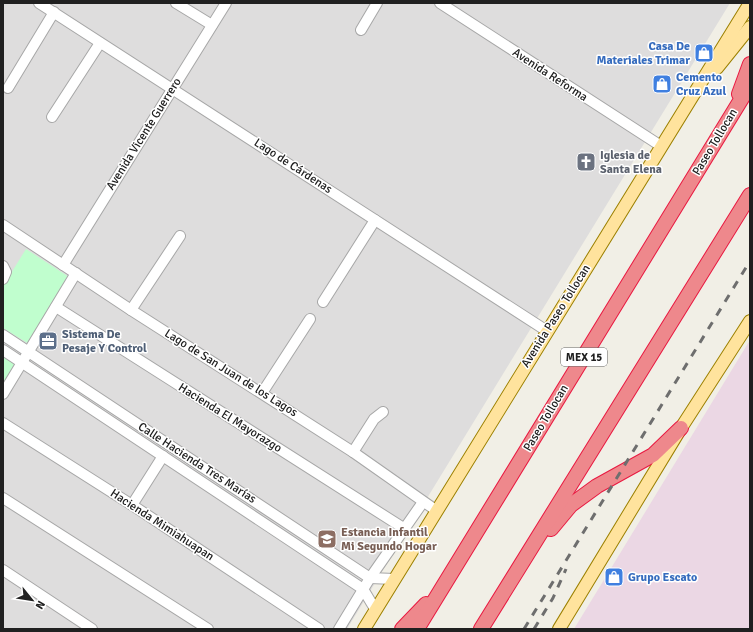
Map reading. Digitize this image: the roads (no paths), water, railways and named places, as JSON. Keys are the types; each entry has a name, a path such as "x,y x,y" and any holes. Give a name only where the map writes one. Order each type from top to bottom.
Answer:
{"highway":[{"path":"739,103 740,89 750,64"},
{"name":"Paseo Tollocan","path":"417,629 750,85"},
{"path":"481,629 750,195"},
{"path":"536,540 548,532 571,505 581,497 653,455 681,428"},
{"path":"402,629 444,585"}],"main road":[{"name":"Avenida Paseo Tollocan","path":"364,629 750,3"},
{"path":"698,89 725,59 750,27"},
{"path":"559,629 681,428 750,321"}],"street":[{"name":"Lago de Cárdenas","path":"39,3 547,331"},
{"path":"176,3 212,25"},
{"name":"Avenida Vicente Guerrero","path":"63,265 226,3"},
{"path":"361,30 377,3"},
{"name":"Avenida Reforma","path":"440,3 661,146"},
{"path":"8,88 54,12"},
{"path":"52,117 100,43"},
{"path":"323,302 375,220"},
{"name":"Lago de San Juan de los Lagos","path":"3,225 131,310 353,452 437,511"},
{"path":"131,310 180,236"},
{"path":"3,266 6,272 3,279"},
{"path":"3,394 76,274"},
{"name":"Hacienda El Mayorazgo","path":"56,307 405,529"},
{"path":"262,393 310,319"},
{"name":"Calle Hacienda Tres Marías","path":"3,335 370,578"},
{"name":"Calle Hacienda Tres Marías","path":"3,350 364,589 375,609"},
{"path":"110,422 118,411"},
{"path":"353,452 374,419 383,412"},
{"name":"Hacienda Mimiahuapan","path":"3,423 132,505 319,629"},
{"path":"132,505 163,456"},
{"path":"238,506 245,495"},
{"path":"3,498 208,629"},
{"path":"339,629 370,578 423,502"},
{"path":"3,570 92,629"},
{"path":"370,578 394,579"}],"railway":[{"path":"524,629 750,261"},
{"path":"534,629 553,598 566,569"}],"place":[{"name":"Casa De Materiales Trimar","path":"704,53"},
{"name":"Cemento Cruz Azul","path":"662,84"},
{"name":"Iglesia de Santa Elena","path":"586,162"},
{"name":"Sistema De Pesaje Y Control","path":"48,341"},
{"name":"Estancia Infantil Mi Segundo Hogar","path":"327,539"},
{"name":"Grupo Escato","path":"614,577"}]}
